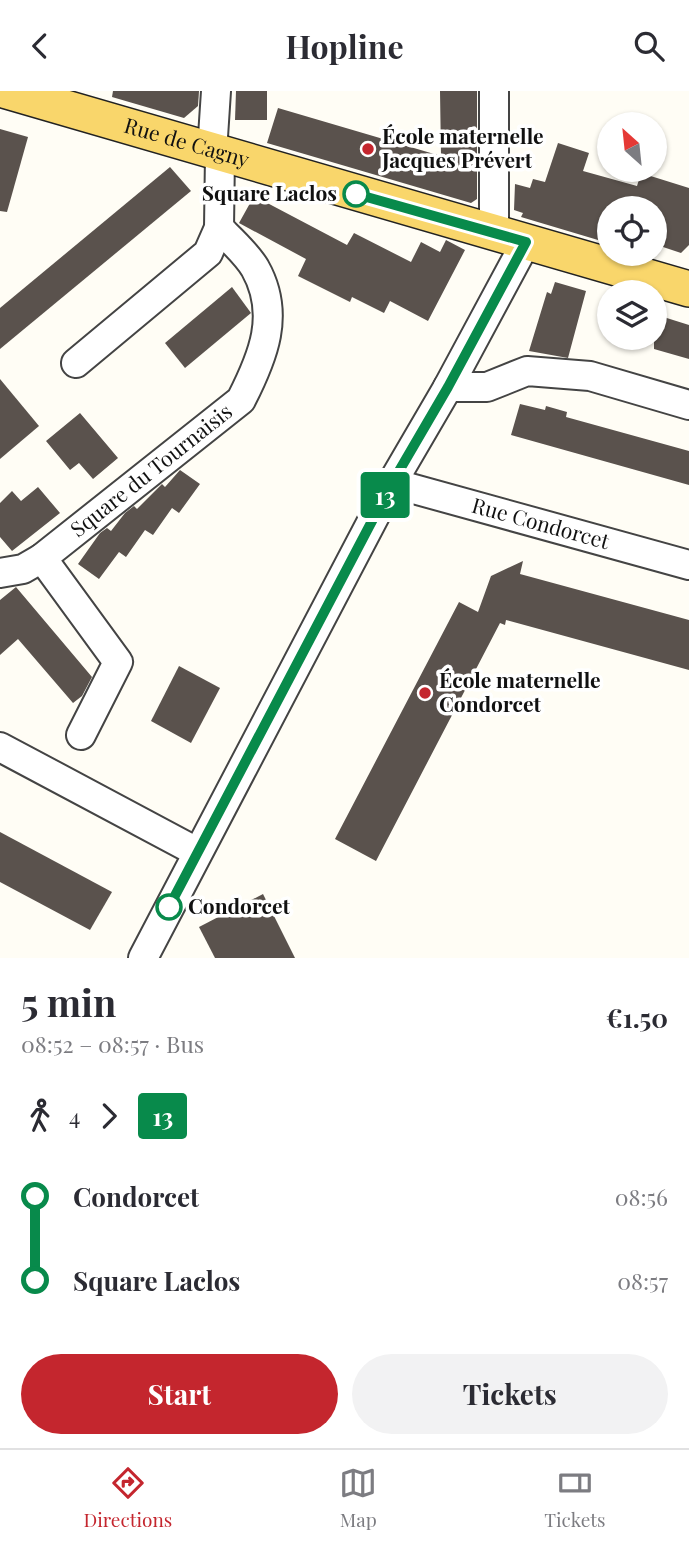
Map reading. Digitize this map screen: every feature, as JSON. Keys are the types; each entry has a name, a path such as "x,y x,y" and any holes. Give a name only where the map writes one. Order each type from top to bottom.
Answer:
{"main road":[{"name":"Rue de Cagny","path":"7,91 689,289"}],"street":[{"path":"76,363 208,253 219,228 216,91"},
{"path":"143,958 392,483 448,387 510,238 494,91"},
{"name":"Square du Tournaisis","path":"0,572 23,569 42,558 241,400 260,363 269,325 267,294 254,266 219,228"},
{"path":"448,387 487,387 527,371 590,376 689,405"},
{"name":"Rue Condorcet","path":"392,483 689,565"},
{"path":"42,558 118,662 81,735"},
{"path":"0,747 197,852"}],"building":[{"path":"113,91 199,91 198,106 184,118 112,97"},
{"path":"236,91 267,91 267,120 235,120"},
{"path":"440,91 477,91 477,199 471,203 267,143 278,108 441,156"},
{"path":"0,129 28,137 7,212 0,211"},
{"path":"558,143 589,153 583,171 597,175 597,182 623,182 637,186 638,182 667,181 689,188 689,245 681,253 667,248 667,196 597,196 597,240 521,217 523,213 514,210 515,184 530,188 533,179 545,182"},
{"path":"170,167 191,191 0,349 0,308"},
{"path":"254,196 347,245 354,233 411,262 421,242 440,252 446,240 465,250 428,321 390,301 384,313 352,297 350,302 298,276 306,259 239,223"},
{"path":"555,282 586,291 568,358 529,351 547,292 551,294"},
{"path":"232,287 251,313 185,368 165,343"},
{"path":"667,318 689,325 689,359 658,350 667,350"},
{"path":"0,379 39,426 0,459"},
{"path":"520,404 545,410 546,406 567,412 566,417 689,451 689,485 511,435"},
{"path":"80,413 118,458 93,479 79,463 70,470 46,441"},
{"path":"180,470 200,484 179,513 172,508 153,535 145,530 126,557 119,552 99,579 78,564 100,533 107,528 111,531 125,513 134,506 137,509 162,484 165,487"},
{"path":"38,487 60,513 12,551 0,537 0,503 12,491 21,501"},
{"path":"523,561 520,574 689,620 689,670 506,620 505,625 500,623 376,861 335,839 459,602 478,612 491,576"},
{"path":"16,587 92,677 82,696 73,703 18,639 0,655 0,600"},
{"path":"179,666 220,688 191,743 151,721"},
{"path":"0,832 112,892 90,930 0,882"},
{"path":"263,894 295,958 215,958 199,927"}],"bus line":[{"name":"13","path":"169,907 392,483 448,387 486,311 526,242 356,194"}],"place":[{"name":"École maternelle Jacques Prévert","path":"368,149"},
{"name":"Square Laclos","path":"356,194"},
{"name":"École maternelle Condorcet","path":"425,693"},
{"name":"Condorcet","path":"169,907"}]}
